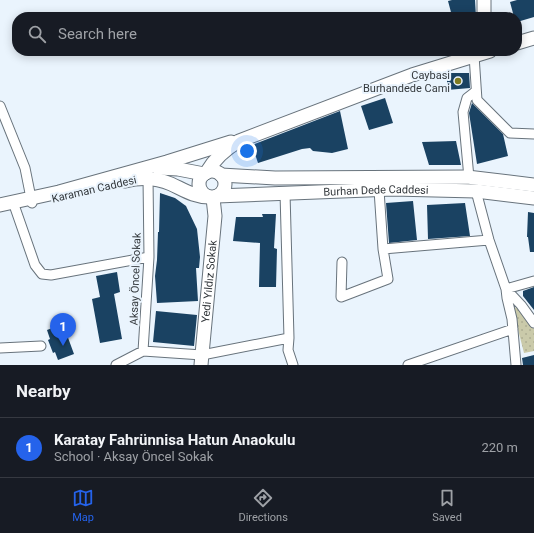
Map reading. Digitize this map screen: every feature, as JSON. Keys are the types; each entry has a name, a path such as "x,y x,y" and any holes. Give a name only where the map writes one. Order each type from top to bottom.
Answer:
{"main road":[{"path":"522,42 534,38"},
{"path":"205,173 215,172 224,179 224,190 213,197 205,196 199,189 199,180 221,152 239,140 466,56"},
{"name":"Karaman Caddesi","path":"0,205 14,205 128,181 167,162 239,140"},
{"name":"Karaman Caddesi","path":"147,173 178,169 205,173"},
{"name":"Karaman Caddesi","path":"147,173 188,193 201,197 213,197"},
{"name":"Burhan Dede Caddesi","path":"222,176 275,178 470,178 534,186"},
{"name":"Burhan Dede Caddesi","path":"213,197 379,190 476,191 534,198"},
{"name":"Yedi Yıldız Sokak","path":"201,360 215,216 213,197"},
{"name":"Karaman Caddesi","path":"0,212 14,205"}],"street":[{"path":"475,56 477,100 510,133 534,134"},
{"path":"470,178 464,112 466,98 476,91"},
{"path":"0,106 25,168 32,201"},
{"name":"Aksay Öncel Sokak","path":"143,351 149,257 147,173"},
{"path":"342,262 341,297 388,280 383,249 379,190"},
{"path":"476,191 489,240 506,293 512,319 516,365"},
{"path":"285,193 289,338 288,350 293,365"},
{"path":"14,205 35,266 42,274 51,275 149,257"},
{"path":"383,249 489,240"},
{"path":"506,293 534,281"},
{"path":"506,293 521,305 534,323"},
{"path":"408,365 513,329"},
{"path":"116,365 143,351 201,360 289,338"},
{"path":"0,348 41,346"}],"green space":[{"path":"516,307 534,329 534,351 524,353 513,310"}],"building":[{"path":"475,0 476,12 451,12 448,1"},
{"path":"517,0 534,0 534,17 522,21 522,12 513,12 510,2"},
{"name":"Caybasi Burhandede Cami","path":"447,73 469,73 470,88 447,90"},
{"path":"385,98 393,123 369,130 361,106"},
{"path":"472,103 503,134 508,156 477,164 469,113"},
{"path":"340,111 348,149 332,153 313,151 310,148 302,149 258,163 252,145"},
{"path":"456,141 461,165 429,165 422,142"},
{"path":"160,193 175,198 186,206 197,229 200,257 199,268 196,268 198,301 157,303 155,276 159,232"},
{"path":"413,201 417,240 389,243 386,203"},
{"path":"465,203 470,236 428,239 427,205"},
{"path":"528,212 534,213 534,252 530,252 527,237"},
{"path":"262,214 276,214 274,248 277,249 276,287 259,287 260,243 233,241 236,217 263,217"},
{"path":"117,272 120,292 114,294 122,339 100,343 92,299 100,297 96,276"},
{"path":"534,287 534,310 523,296 523,291"},
{"path":"156,311 197,315 194,346 153,342"},
{"path":"63,324 74,354 58,360 55,352 53,353 48,340 50,339 47,330"},
{"path":"534,355 534,365 523,365 522,358"}],"place":[{"name":"Caybasi Burhandede Cami","path":"458,81"},
{"name":"Karatay Fahrünnisa Hatun Anaokulu","path":"63,346"}]}
